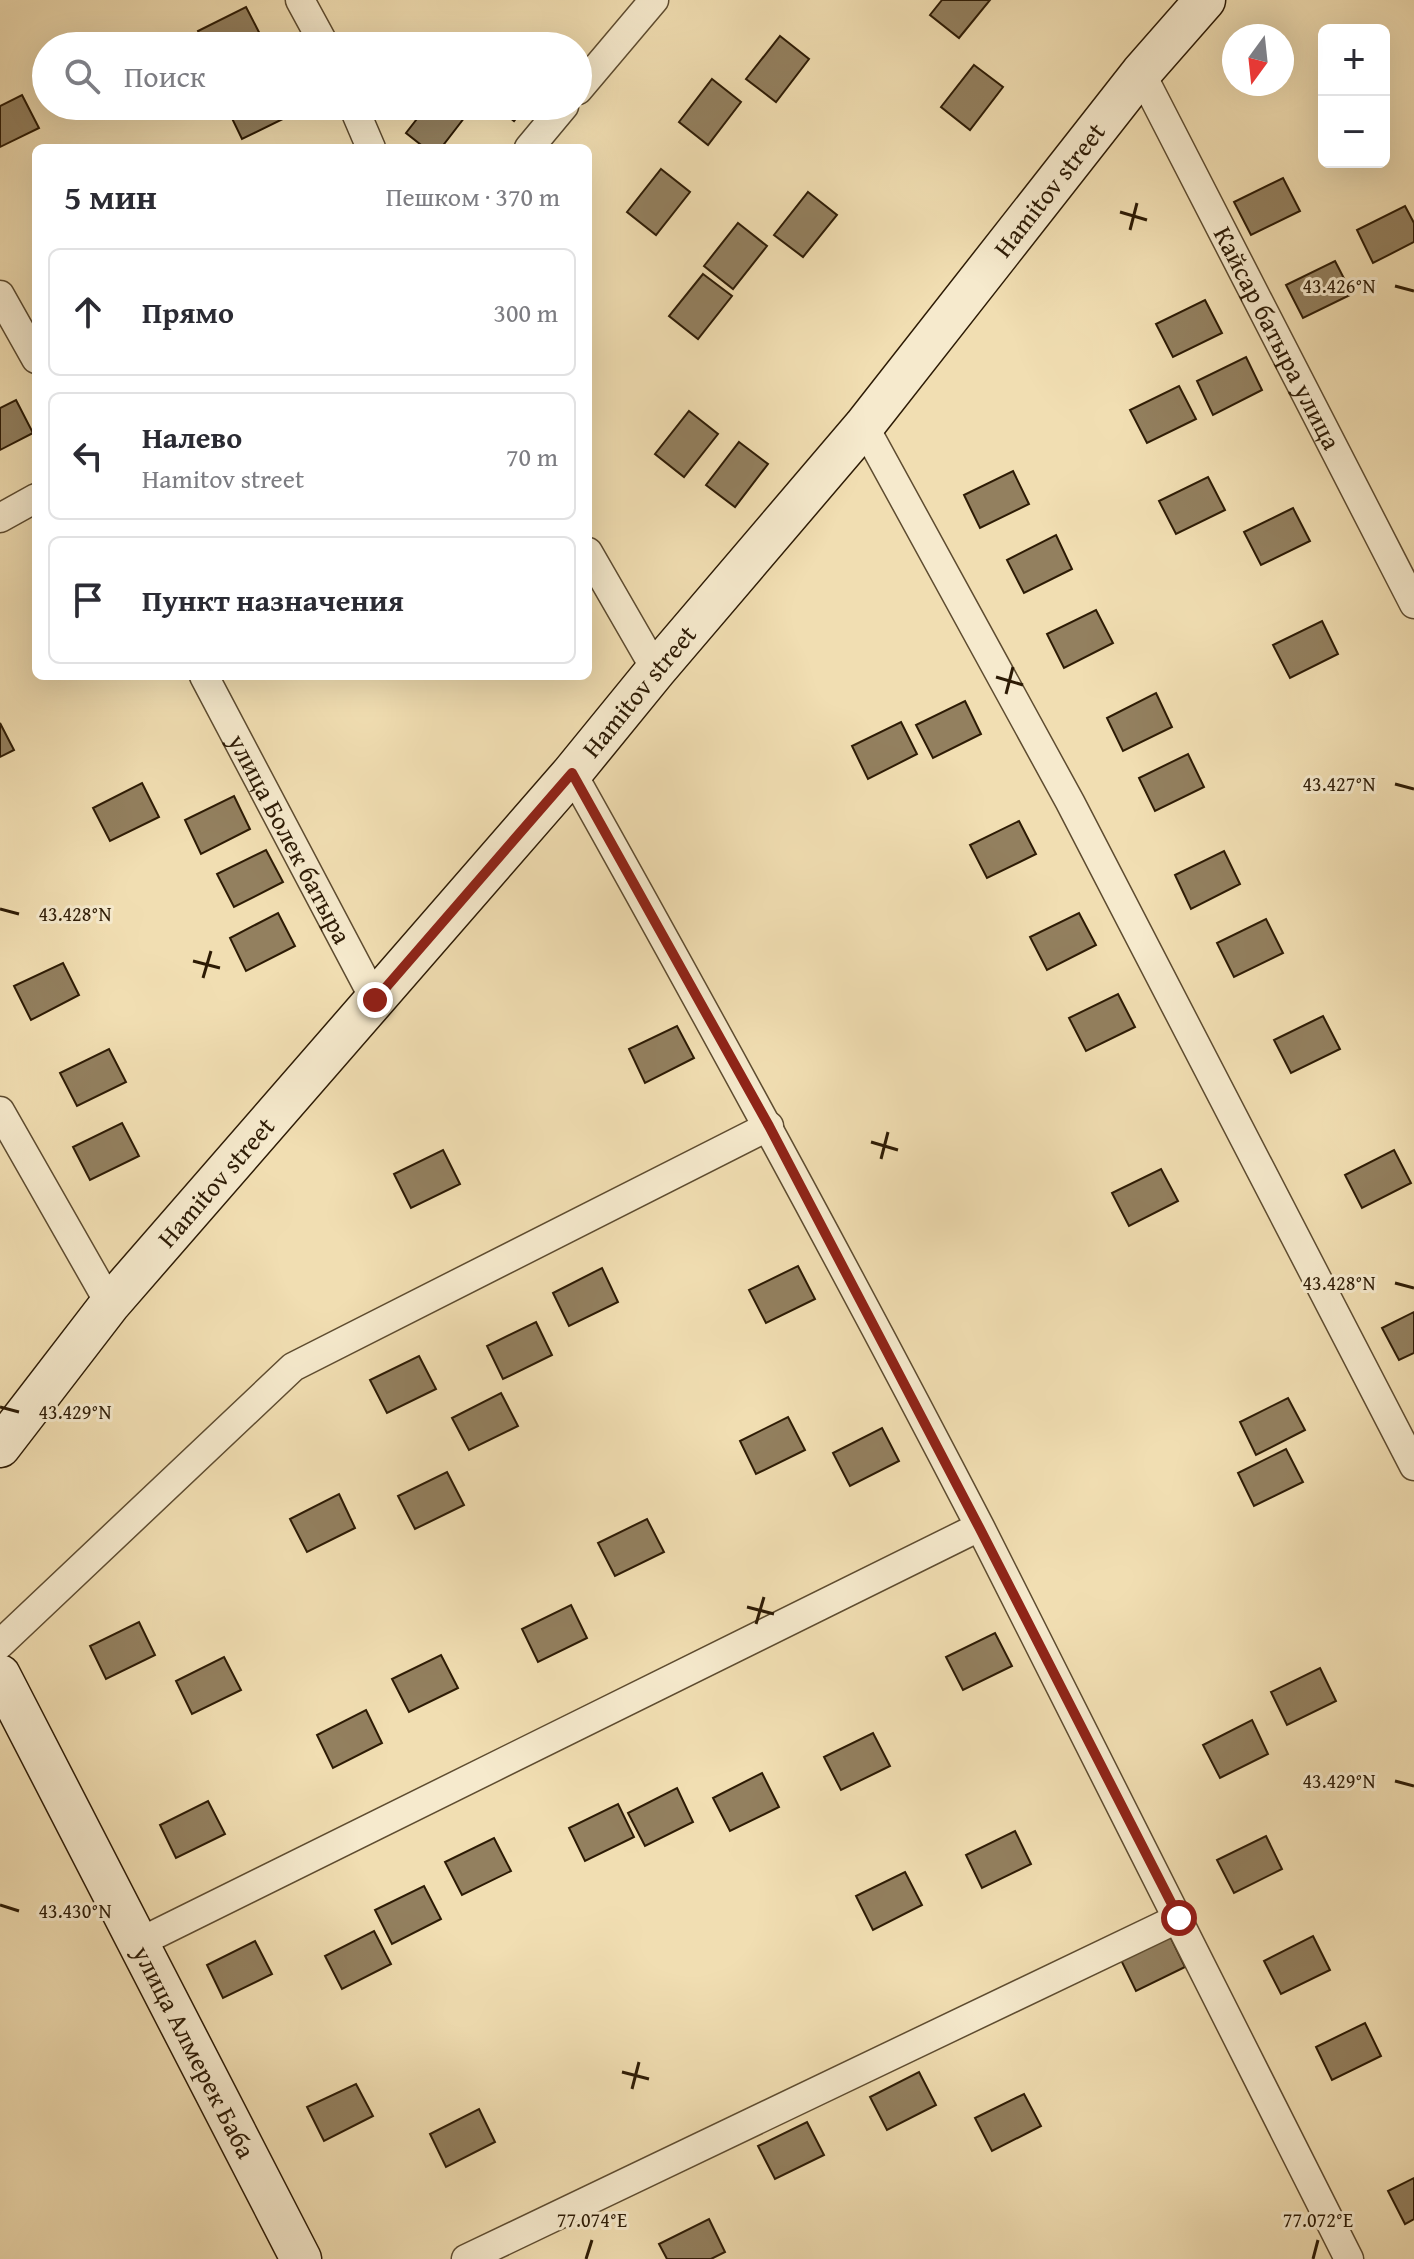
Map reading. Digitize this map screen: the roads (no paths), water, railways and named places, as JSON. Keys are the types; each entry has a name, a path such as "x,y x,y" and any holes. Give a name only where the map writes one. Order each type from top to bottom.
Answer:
{"street":[{"path":"300,0 317,32"},
{"path":"592,73 654,0"},
{"name":"Hamitov street","path":"0,1447 110,1304 572,773 864,426 1141,73 1205,0"},
{"name":"Кайсар батыра улица","path":"1141,73 1414,604"},
{"path":"359,120 369,144"},
{"path":"532,144 552,120"},
{"path":"0,295 32,352"},
{"path":"864,426 1070,802 1414,1466"},
{"path":"0,518 32,500"},
{"path":"592,559 656,670"},
{"name":"улица Болек батыра","path":"206,680 375,1000"},
{"path":"572,773 769,1126 979,1527 1179,1918 1347,2258"},
{"path":"0,1111 110,1304"},
{"path":"0,1644 293,1367 769,1126"},
{"path":"138,1943 979,1527"},
{"name":"улица Алмерек Баба","path":"0,1675 301,2259"},
{"path":"466,2259 1179,1918"}]}
